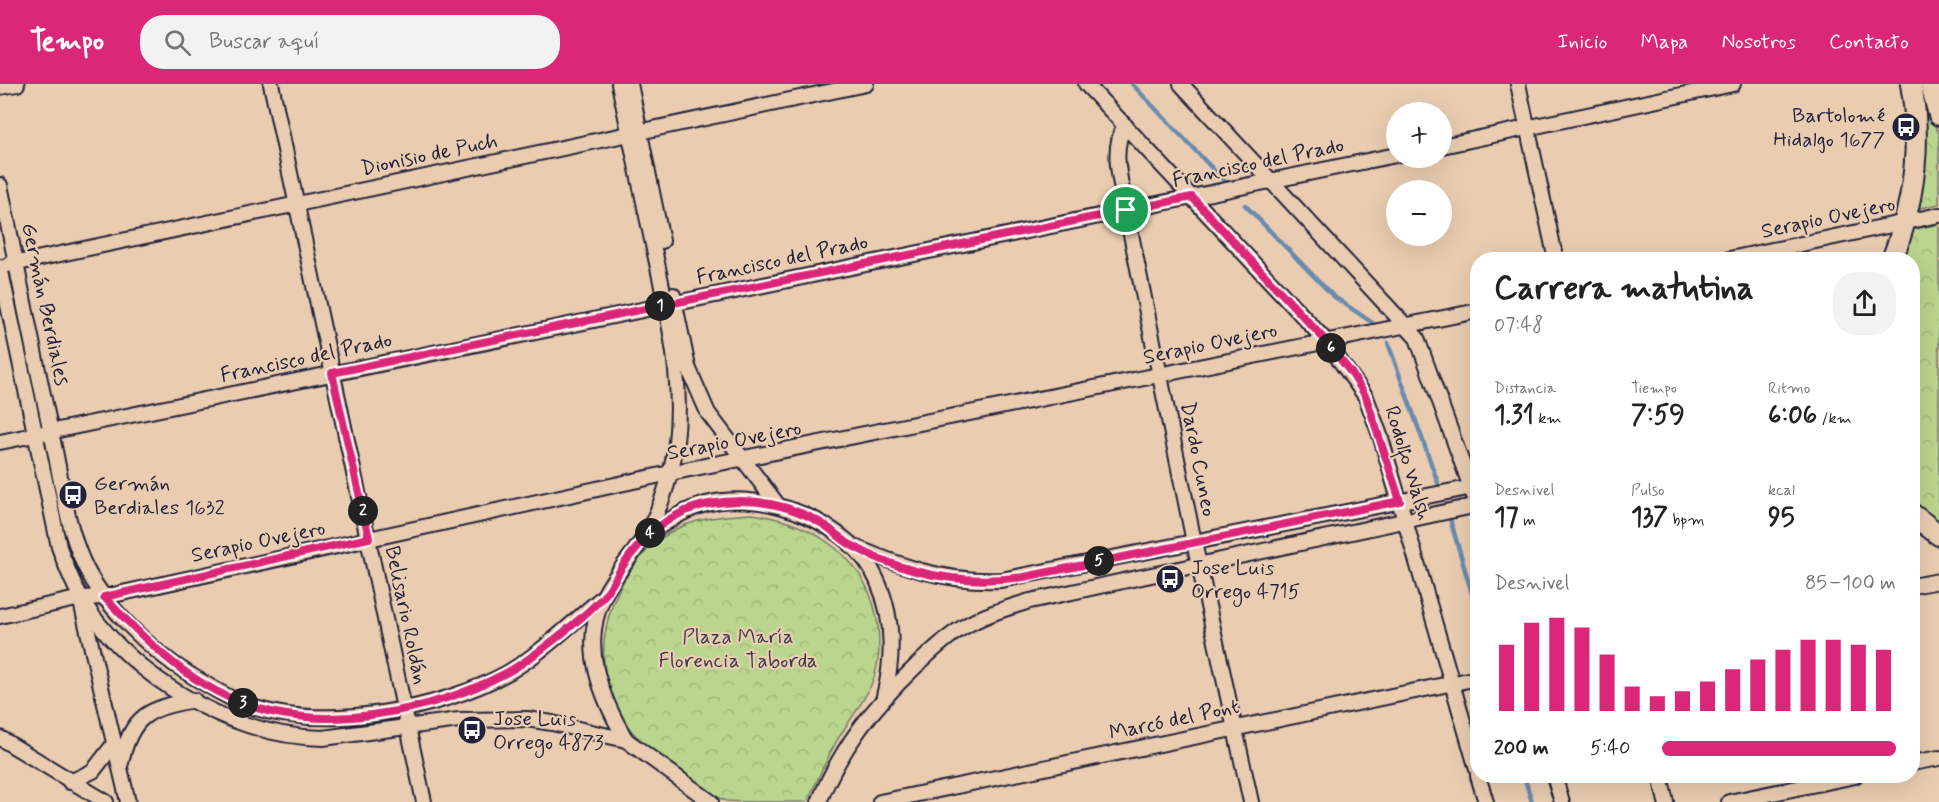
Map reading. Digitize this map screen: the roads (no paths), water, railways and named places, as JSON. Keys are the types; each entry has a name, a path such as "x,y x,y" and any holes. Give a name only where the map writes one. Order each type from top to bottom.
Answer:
{"street":[{"path":"0,87 16,84"},
{"name":"Belisario Roldán","path":"271,84 424,802"},
{"path":"619,84 634,131 670,304 688,368 708,413 777,504"},
{"path":"630,84 634,131"},
{"name":"Dionisio de Puch","path":"0,267 634,131 866,84"},
{"name":"Rodolfo Walsh","path":"1086,84 1325,340 1366,397 1406,521 1470,747"},
{"path":"1181,84 1407,325 1424,351 1470,476"},
{"path":"1518,84 1554,252"},
{"path":"1452,144 1733,84"},
{"path":"1895,252 1912,192 1917,133 1911,84"},
{"path":"1931,84 1939,115"},
{"name":"Dardo Cuneo","path":"1125,125 1116,140 1117,160 1126,210 1194,542 1251,802"},
{"name":"Francisco del Prado","path":"0,442 1386,157"},
{"name":"Germán Berdiales","path":"0,185 74,537 83,564"},
{"name":"Serapio Ovejero","path":"1763,252 1939,215"},
{"name":"Germán Berdiales","path":"0,267 59,547 81,598"},
{"path":"670,304 677,402 675,448 662,502 645,536 603,597 596,619 594,636 597,678 605,704 626,740 711,802"},
{"name":"Serapio Ovejero","path":"0,616 81,598 104,597 670,473 1470,312"},
{"path":"850,545 895,564 937,577 973,581 1024,577 1470,488"},
{"path":"645,536 679,514 706,504 737,501 777,504 823,524 850,545 877,580 892,641 891,668 884,696"},
{"path":"819,802 841,755 884,696 940,644 963,627 1030,601 1470,507"},
{"path":"1920,520 1939,535"},
{"path":"83,564 104,597 166,660 246,705 286,715 318,718 353,716 405,708 467,690 510,671 603,597"},
{"path":"83,564 81,598 128,802"},
{"path":"1920,585 1939,581"},
{"path":"81,598 99,625 130,656 159,679 194,700 256,728 305,738 323,738 459,720 527,719 626,740"},
{"name":"Marcó del Pont","path":"880,802 1470,679"},
{"path":"120,768 129,736 143,716 153,708 194,700"},
{"path":"0,738 106,802"},
{"path":"70,782 93,771 114,744"},
{"path":"1920,762 1939,758"},
{"name":"Rodolfo Walsh","path":"1481,783 1486,802"},
{"path":"1556,783 1562,802"},
{"path":"1662,783 1666,802"},
{"path":"1729,802 1821,783"}],"waterway":[{"path":"1132,84 1229,186"},
{"path":"1245,205 1333,296 1380,328"},
{"path":"1388,343 1438,483"},
{"path":"1450,519 1470,587"},
{"path":"1526,783 1532,802"}],"place":[{"name":"Bartolomé Hidalgo 1677","path":"1906,127"},
{"name":"Germán Berdiales 1632","path":"73,495"},
{"name":"Jose Luis Orrego 4715","path":"1170,579"},
{"name":"Jose Luis Orrego 4873","path":"472,730"}],"park label":[{"name":"Plaza María Florencia Taborda","path":"738,648"}]}
